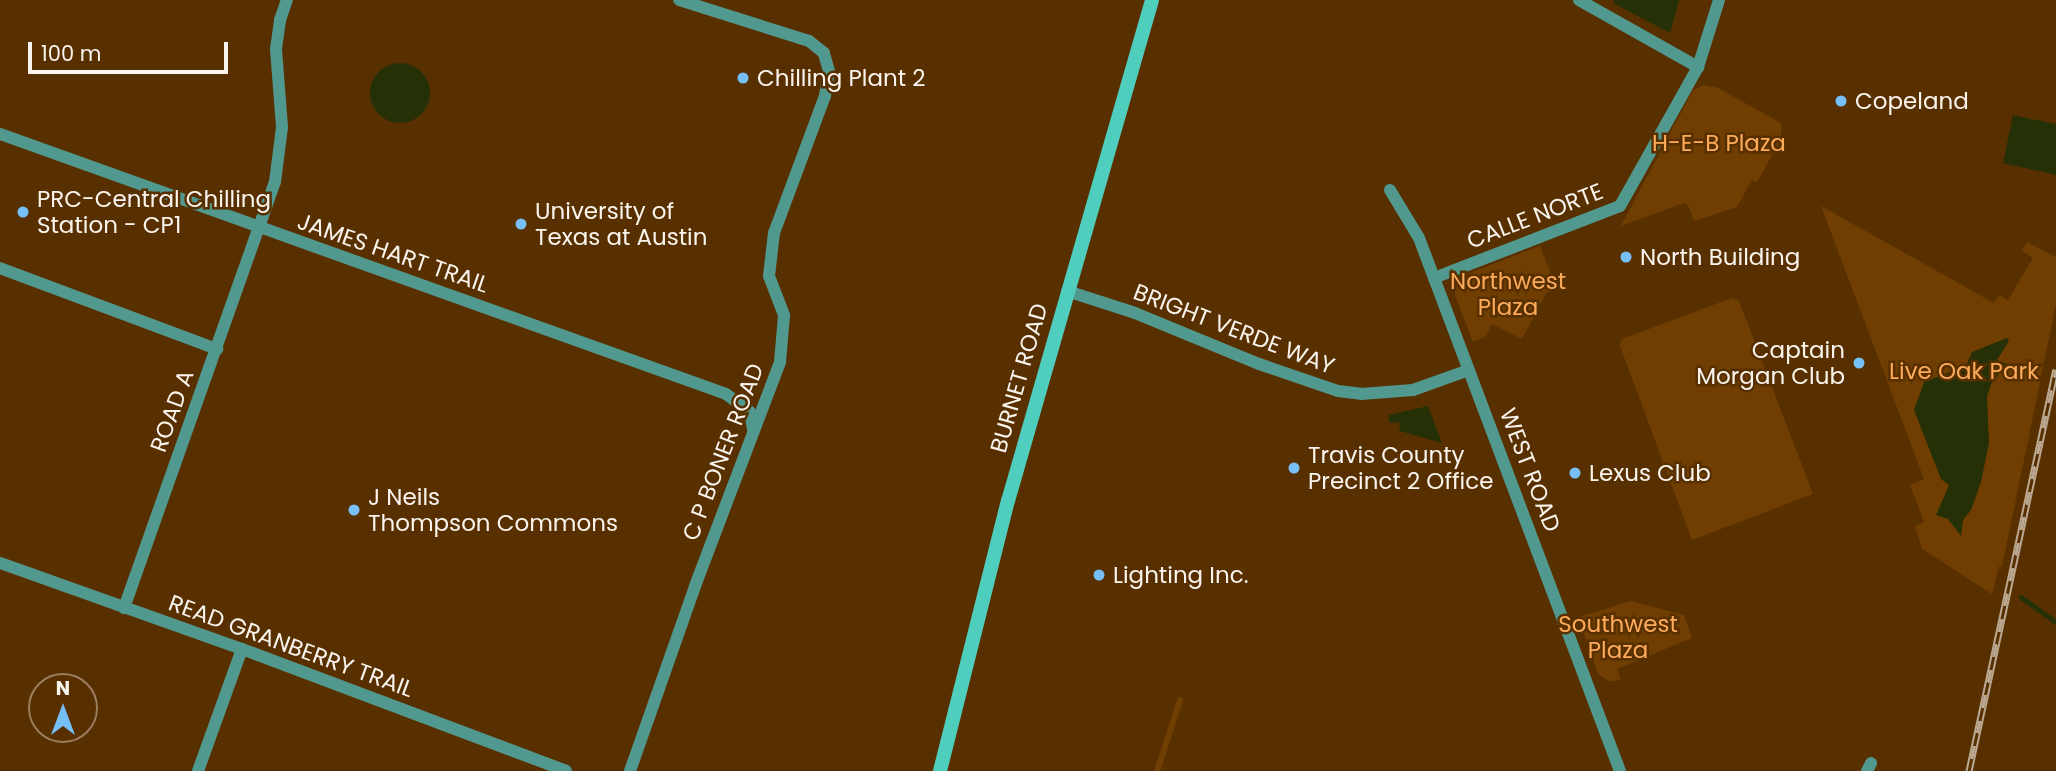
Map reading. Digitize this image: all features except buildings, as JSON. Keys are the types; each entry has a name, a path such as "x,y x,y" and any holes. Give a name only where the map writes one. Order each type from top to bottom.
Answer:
{"main road":[{"name":"BURNET ROAD","path":"940,771 983,591 1152,0"}],"street":[{"name":"ROAD A","path":"124,608 260,229 281,153 276,49 287,0"},
{"name":"C P BONER ROAD","path":"630,771 695,586 780,362 784,315 769,276 774,233 825,96 829,71 824,53 809,41 678,0"},
{"path":"1579,0 1698,67"},
{"name":"CALLE NORTE","path":"1434,278 1620,206 1698,67 1719,0"},
{"name":"JAMES HART TRAIL","path":"0,134 726,394 750,412 754,431"},
{"name":"WEST ROAD","path":"1390,190 1419,238 1620,771"},
{"path":"0,268 217,349"},
{"name":"BRIGHT VERDE WAY","path":"1067,291 1135,313 1259,365 1338,391 1361,394 1413,390 1469,370"},
{"name":"READ GRANBERRY TRAIL","path":"0,563 242,649 566,771"},
{"path":"198,771 242,649"}],"green space":[{"name":"H-E-B Plaza","path":"1704,85 1718,88 1781,123 1781,139 1757,182 1752,180 1737,207 1694,221 1688,205 1684,203 1621,226 1693,90"},
{"name":"Live Oak Park","path":"1821,206 1994,303 1999,295 2008,300 2033,258 2022,251 2027,242 2056,257 2056,304 2002,567 1999,566 1992,594 1922,549 1915,526 1924,522 1910,485 1924,479"},
{"name":"Northwest Plaza","path":"1540,246 1557,289 1546,293 1522,339 1492,324 1485,337 1473,342 1455,295 1456,283 1467,274"},
{"path":"1732,298 1739,301 1813,494 1692,540 1620,346 1622,339"},
{"name":"Southwest Plaza","path":"1631,601 1684,615 1692,638 1617,669 1621,679 1610,682 1598,674 1578,617"},
{"path":"1178,697 1184,699 1160,771 1154,770"}],"shaded area":[{"path":"1615,0 1679,0 1670,33 1613,3"},
{"path":"400,63 417,68 425,76 430,93 425,110 417,118 400,123 383,118 375,110 370,93 375,76 383,68"},
{"path":"2013,115 2056,124 2056,175 2003,163"},
{"path":"2007,338 2009,341 1997,360 2007,364 1991,384 1987,397 1989,443 1981,482 1971,510 1963,520 1961,536 1948,519 1936,515 1949,485 1941,479 1914,410 1924,382 1966,366 1972,352"},
{"path":"1428,406 1442,443 1400,431 1399,422 1389,423 1389,415"}],"waterway":[{"path":"2021,597 2056,622"}],"railway":[{"path":"1969,771 2056,369"}],"place":[{"name":"Chilling Plant 2","path":"743,78"},
{"name":"Copeland","path":"1841,101"},
{"name":"PRC-Central Chilling Station - CP1","path":"23,212"},
{"name":"University of Texas at Austin","path":"521,224"},
{"name":"North Building","path":"1626,257"},
{"name":"Captain Morgan Club","path":"1859,363"},
{"name":"Travis County Precinct 2 Office","path":"1294,468"},
{"name":"Lexus Club","path":"1575,473"},
{"name":"J Neils Thompson Commons","path":"354,510"},
{"name":"Lighting Inc.","path":"1099,575"}]}
